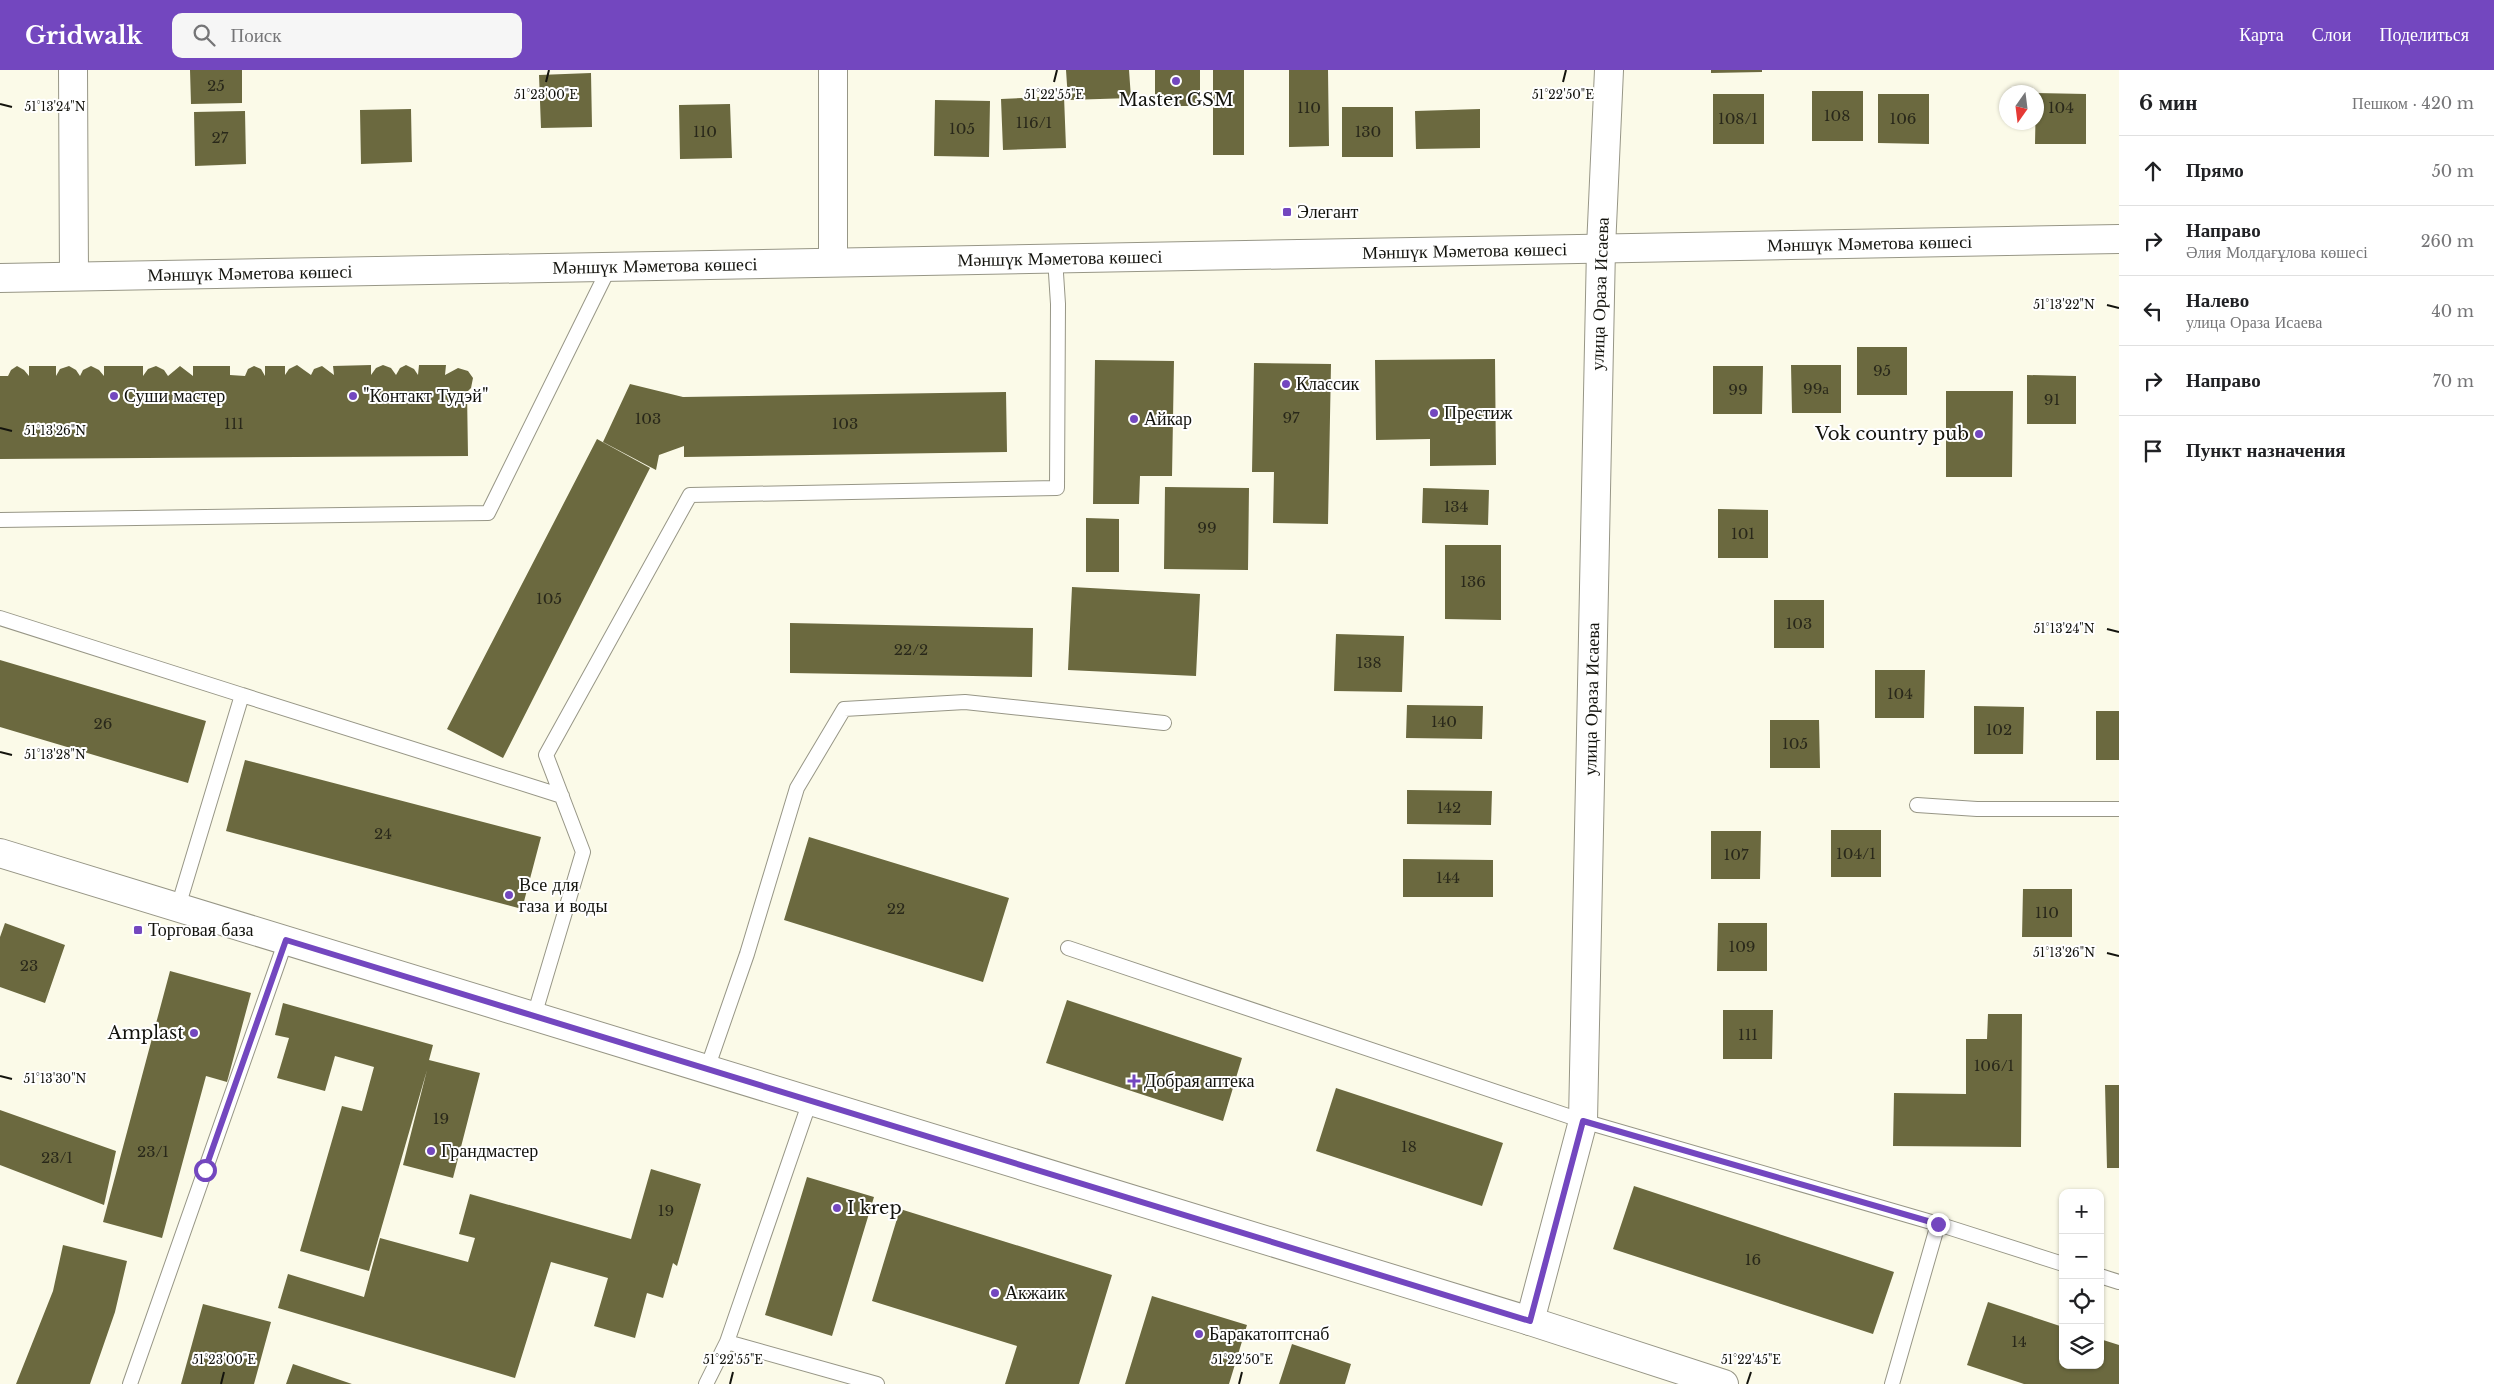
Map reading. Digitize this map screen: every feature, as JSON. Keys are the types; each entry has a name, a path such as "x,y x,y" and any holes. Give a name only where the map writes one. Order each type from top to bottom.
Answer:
{"main road":[{"path":"73,70 74,276"},
{"path":"832,70 833,262"},
{"name":"улица Ораза Исаева","path":"1530,1321 1583,1121 1601,248 1609,70"},
{"name":"Мәншүк Мәметова көшесі","path":"0,278 2119,239"},
{"path":"0,853 1530,1321 1724,1384"}],"lane":[{"path":"534,1016 583,852 546,755 690,495 1058,488 1058,304 1055,258"},
{"path":"0,520 488,513 610,266"},
{"path":"0,618 562,796"},
{"path":"178,908 242,695"},
{"path":"707,1069 747,954 797,788 844,709 965,702 1164,723"},
{"path":"1916,805 1977,809 2119,809"},
{"path":"130,1384 286,940"},
{"path":"1068,948 1583,1121 1938,1224 2059,1263"},
{"path":"706,1384 727,1342 810,1101"},
{"path":"1892,1384 1938,1224"},
{"path":"2104,1277 2119,1282"},
{"path":"727,1342 877,1384"}],"building":[{"path":"190,70 242,70 242,103 191,104"},
{"path":"1066,70 1129,70 1131,98 1068,100"},
{"path":"1155,70 1200,70 1200,106 1155,106"},
{"path":"1213,70 1244,70 1244,155 1213,155"},
{"path":"1289,70 1328,70 1329,146 1289,147"},
{"path":"1711,70 1762,70 1762,72 1711,73"},
{"path":"591,73 592,127 541,128 539,75"},
{"path":"1812,91 1863,91 1863,141 1812,141"},
{"path":"2044,93 2086,94 2086,144 2035,144 2035,130 2044,130"},
{"path":"1713,94 1764,94 1764,144 1713,144"},
{"path":"1878,94 1929,94 1929,144 1878,143"},
{"path":"1064,96 1066,148 1003,150 1001,99"},
{"path":"935,100 990,101 989,157 934,156"},
{"path":"730,104 732,158 680,159 679,105"},
{"path":"1342,107 1393,107 1393,157 1342,157"},
{"path":"411,109 412,162 361,164 360,110"},
{"path":"1480,109 1480,148 1416,149 1415,111"},
{"path":"245,111 246,164 195,166 194,112"},
{"path":"1857,347 1907,347 1907,395 1857,395"},
{"path":"1495,359 1496,465 1430,466 1430,439 1376,440 1375,360"},
{"name":"Айкар","path":"1095,360 1174,361 1172,476 1140,476 1139,504 1093,504"},
{"path":"1254,363 1331,364 1328,524 1273,523 1274,472 1252,472"},
{"path":"297,365 311,375 314,369 322,366 334,375 333,366 371,365 371,375 376,368 383,365 391,368 396,375 400,368 406,365 414,369 418,375 419,365 446,365 445,375 458,368 468,371 473,378 471,388 467,392 468,456 0,459 0,376 8,376 11,370 17,366 29,376 29,366 56,366 56,376 60,369 69,366 76,370 80,376 83,370 91,366 99,370 104,376 104,366 143,366 143,376 148,369 156,366 164,370 168,376 180,366 193,376 193,366 230,366 230,375 245,376 248,369 254,366 261,369 265,376 265,366 285,366 285,375 289,369"},
{"path":"1791,365 1841,365 1841,413 1792,413"},
{"path":"1713,366 1763,366 1762,414 1713,414"},
{"path":"2027,375 2076,376 2076,424 2027,424"},
{"path":"630,384 683,397 1006,392 1007,452 684,457 684,446 659,455 656,470 603,442"},
{"name":"Vok country pub","path":"1946,391 2013,391 2012,477 1946,477"},
{"path":"597,439 650,468 503,758 447,729"},
{"path":"1165,487 1249,488 1248,570 1164,569"},
{"path":"1423,488 1489,490 1488,525 1422,523"},
{"path":"1718,509 1768,510 1768,558 1718,558"},
{"path":"1086,518 1119,519 1119,572 1086,572"},
{"path":"1445,545 1501,545 1501,620 1445,619"},
{"path":"1072,587 1200,594 1196,676 1068,670"},
{"path":"1774,600 1824,600 1824,648 1774,648"},
{"path":"790,623 1033,628 1032,677 790,673"},
{"path":"1336,634 1404,636 1402,692 1334,691"},
{"path":"0,660 206,721 188,783 0,727"},
{"path":"1875,670 1925,670 1924,718 1875,718"},
{"path":"1407,705 1483,706 1482,739 1406,738"},
{"path":"1974,706 2024,707 2023,754 1974,754"},
{"path":"2096,711 2119,711 2119,760 2096,760"},
{"path":"1770,720 1819,720 1820,768 1770,768"},
{"path":"245,760 541,837 522,909 226,831"},
{"path":"1407,790 1492,791 1491,825 1407,824"},
{"path":"1831,830 1881,830 1881,877 1831,877"},
{"path":"1711,831 1761,831 1760,879 1711,879"},
{"path":"809,837 1009,898 983,982 784,920"},
{"path":"1403,859 1493,860 1493,897 1403,897"},
{"path":"2023,889 2072,889 2072,937 2022,937"},
{"path":"5,923 65,945 45,1003 0,987 0,937"},
{"path":"1718,923 1767,923 1767,971 1717,971"},
{"path":"170,971 251,993 227,1082 206,1076 162,1238 103,1222"},
{"path":"1067,1000 1242,1058 1223,1121 1046,1063"},
{"path":"283,1003 433,1045 429,1060 480,1073 453,1178 403,1165 427,1070 369,1271 300,1251 342,1106 362,1111 374,1067 335,1056 325,1091 277,1078 289,1038 275,1035"},
{"path":"1723,1010 1773,1010 1772,1059 1723,1059"},
{"path":"1988,1014 2022,1014 2021,1147 1893,1146 1894,1093 1966,1094 1966,1039 1987,1039"},
{"path":"2105,1085 2119,1085 2119,1168 2107,1168"},
{"path":"1336,1088 1503,1143 1482,1206 1316,1151"},
{"path":"0,1110 116,1151 104,1205 0,1165"},
{"path":"651,1169 701,1184 677,1266 673,1263 663,1298 647,1293 635,1338 594,1326 608,1278 551,1262 515,1378 278,1308 288,1274 364,1297 380,1238 468,1262 475,1238 459,1234 470,1194 631,1239"},
{"path":"807,1177 874,1197 832,1336 765,1315"},
{"path":"1634,1186 1894,1272 1873,1334 1613,1249"},
{"path":"900,1209 1112,1275 1079,1384 1005,1384 1017,1346 872,1301"},
{"path":"63,1245 127,1261 115,1312 90,1384 16,1384 53,1291"},
{"path":"1152,1296 1247,1325 1229,1384 1125,1384"},
{"path":"1988,1302 2059,1326 2059,1369 2104,1369 2104,1340 2119,1345 2119,1384 2024,1384 1967,1365"},
{"path":"203,1304 271,1322 254,1384 181,1384"},
{"path":"1292,1344 1351,1364 1345,1384 1279,1384"},
{"path":"293,1364 352,1384 286,1384"}],"place":[{"name":"Master GSM","path":"1176,81"},
{"name":"Элегант","path":"1287,212"},
{"name":"Классик","path":"1286,384"},
{"name":"Суши мастер","path":"114,396"},
{"name":"\"Контакт Тудэй\"","path":"353,396"},
{"name":"Престиж","path":"1434,413"},
{"name":"Айкар","path":"1134,419"},
{"name":"Vok country pub","path":"1979,434"},
{"name":"Все для газа и воды","path":"509,895"},
{"name":"Торговая база","path":"138,930"},
{"name":"Amplast","path":"194,1033"},
{"name":"Добрая аптека","path":"1134,1081"},
{"name":"Грандмастер","path":"431,1151"},
{"name":"I krep","path":"837,1208"},
{"name":"Акжаик","path":"995,1293"},
{"name":"Баракатоптснаб","path":"1199,1334"}],"route":[{"path":"205,1170 286,940 1530,1321 1583,1121 1938,1224"}]}
